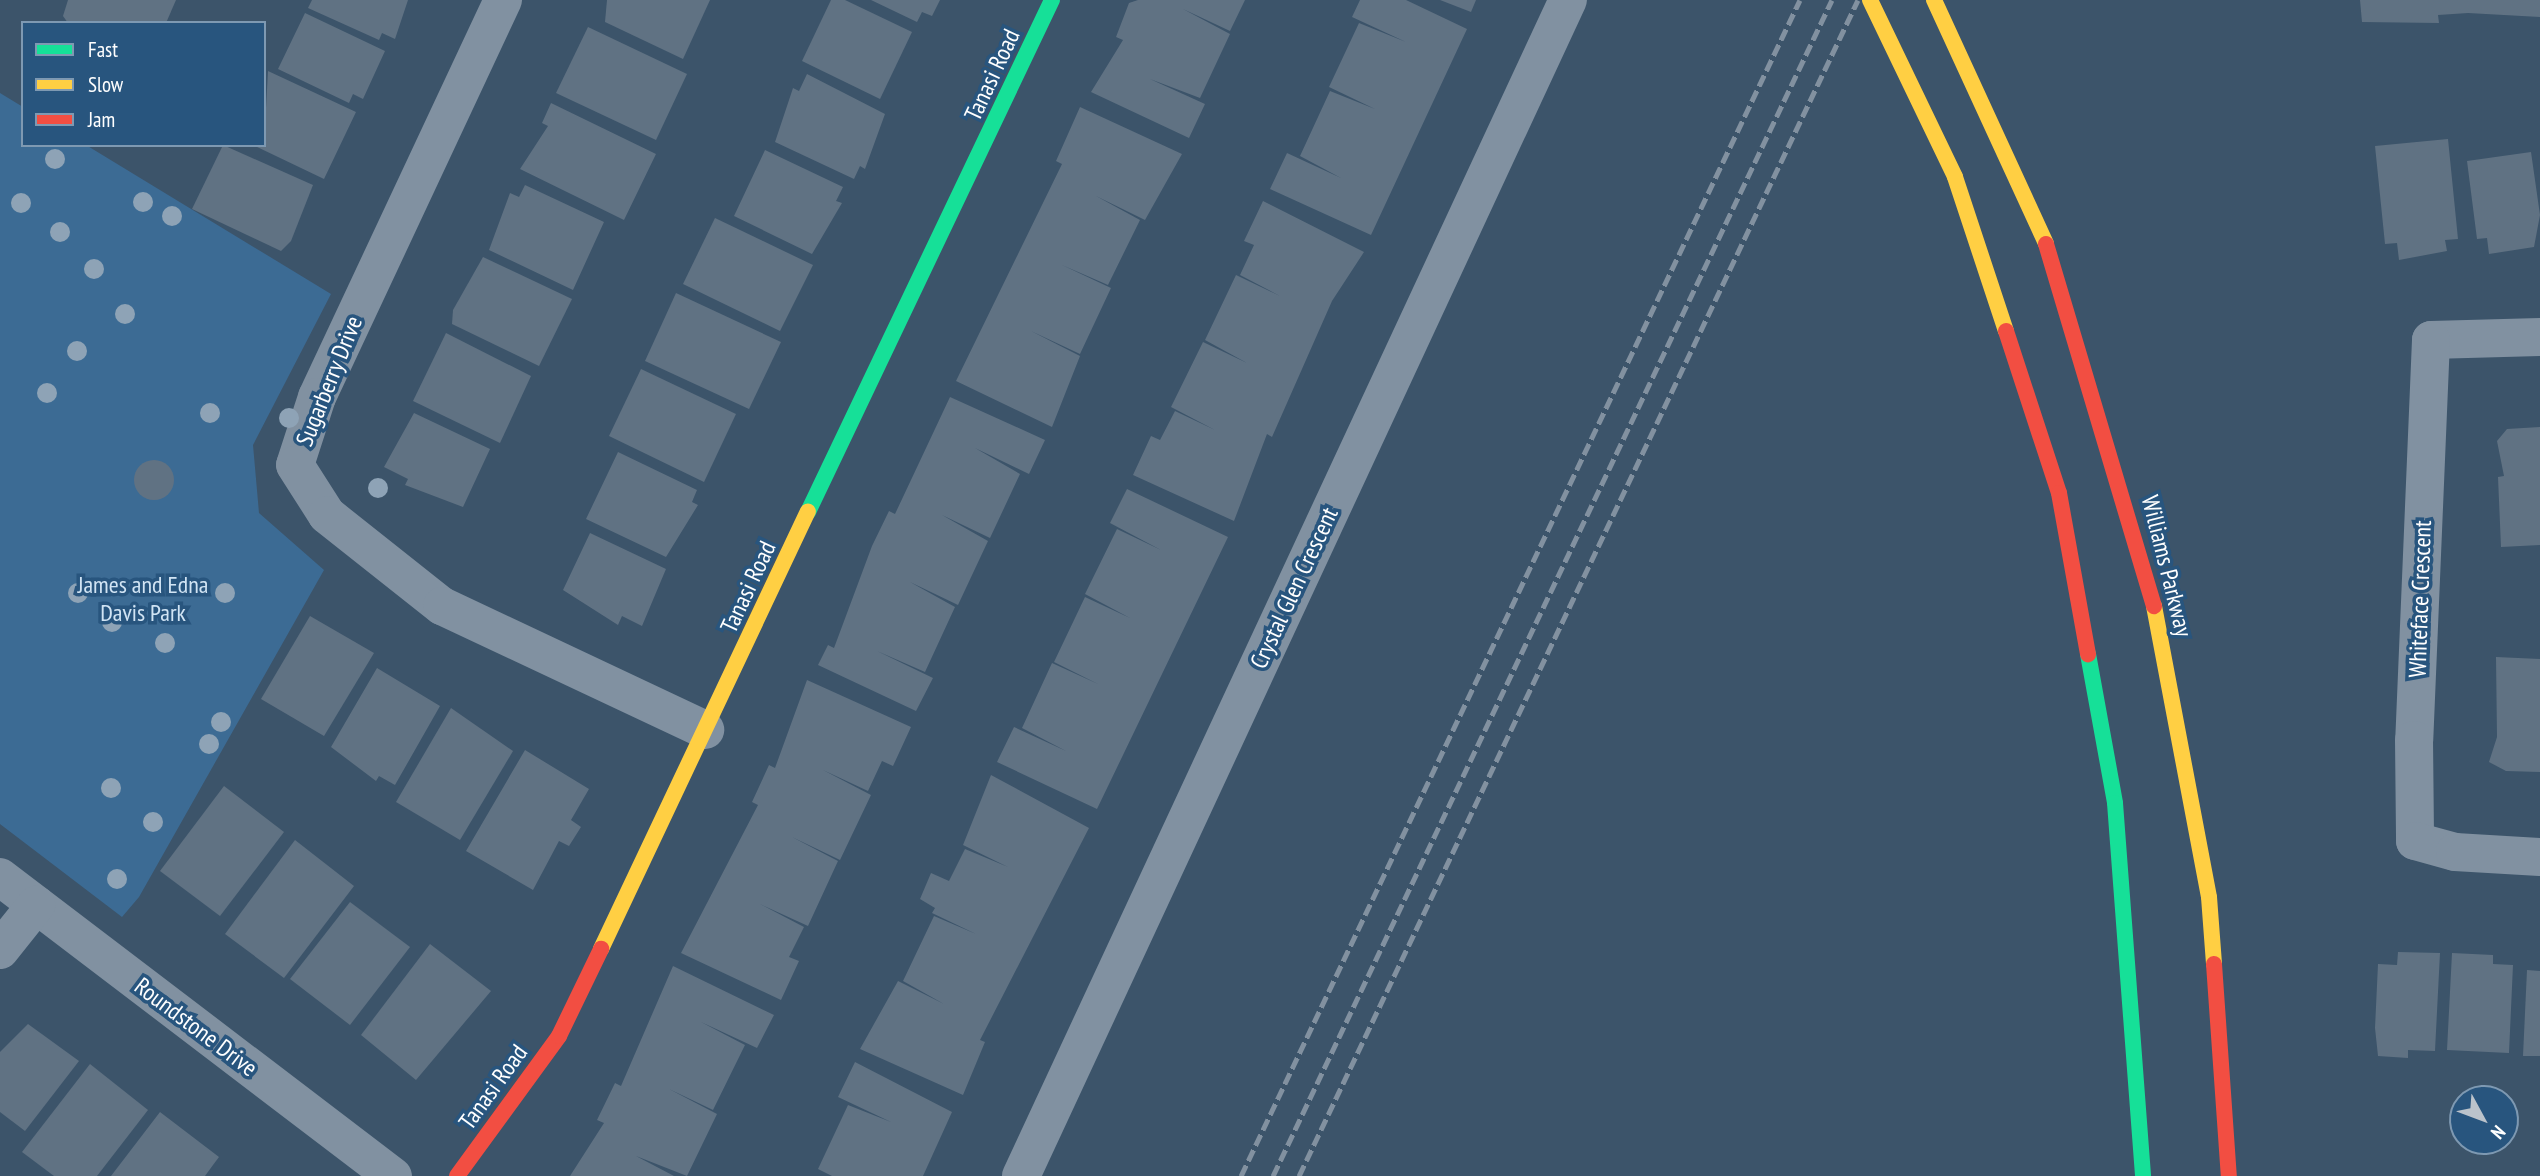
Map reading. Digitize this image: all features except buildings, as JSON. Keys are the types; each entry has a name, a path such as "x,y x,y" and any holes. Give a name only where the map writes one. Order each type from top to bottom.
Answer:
{"main road":[{"name":"Tanasi Road","path":"457,1176 558,1036 1052,0"},
{"name":"Williams Parkway","path":"1934,0 2059,272 2147,568 2208,897 2229,1176"},
{"path":"1873,6 1955,177 2059,493 2115,803 2143,1176"}],"street":[{"name":"Sugarberry Drive","path":"503,0 317,397 295,465 327,515 442,606 705,730"},
{"name":"Crystal Glen Crescent","path":"1021,1176 1568,0"},
{"name":"Whiteface Crescent","path":"2540,337 2431,341 2414,740 2415,841 2455,852 2540,857"},
{"name":"Roundstone Drive","path":"0,877 393,1176"},
{"path":"0,950 36,905"}],"green space":[{"name":"James and Edna Davis Park","path":"0,93 21,106 21,147 89,147 331,294 253,445 259,513 324,570 139,897 122,917 0,824"}],"railway":[{"path":"1241,1176 1800,0"},
{"path":"1273,1176 1832,0"},
{"path":"1299,1176 1858,0"}],"traffic: fast":[{"path":"808,512 1052,0"},
{"path":"2088,654 2115,803 2143,1176"}],"traffic: slow":[{"path":"1870,0 1955,177 2006,331"},
{"path":"1934,0 2046,244"},
{"path":"601,949 808,512"},
{"path":"2154,606 2209,897 2214,964"}],"traffic: jam":[{"path":"2046,244 2154,606"},
{"path":"2006,331 2059,493 2088,654"},
{"path":"457,1176 559,1036 601,949"},
{"path":"2214,964 2229,1176"}]}
